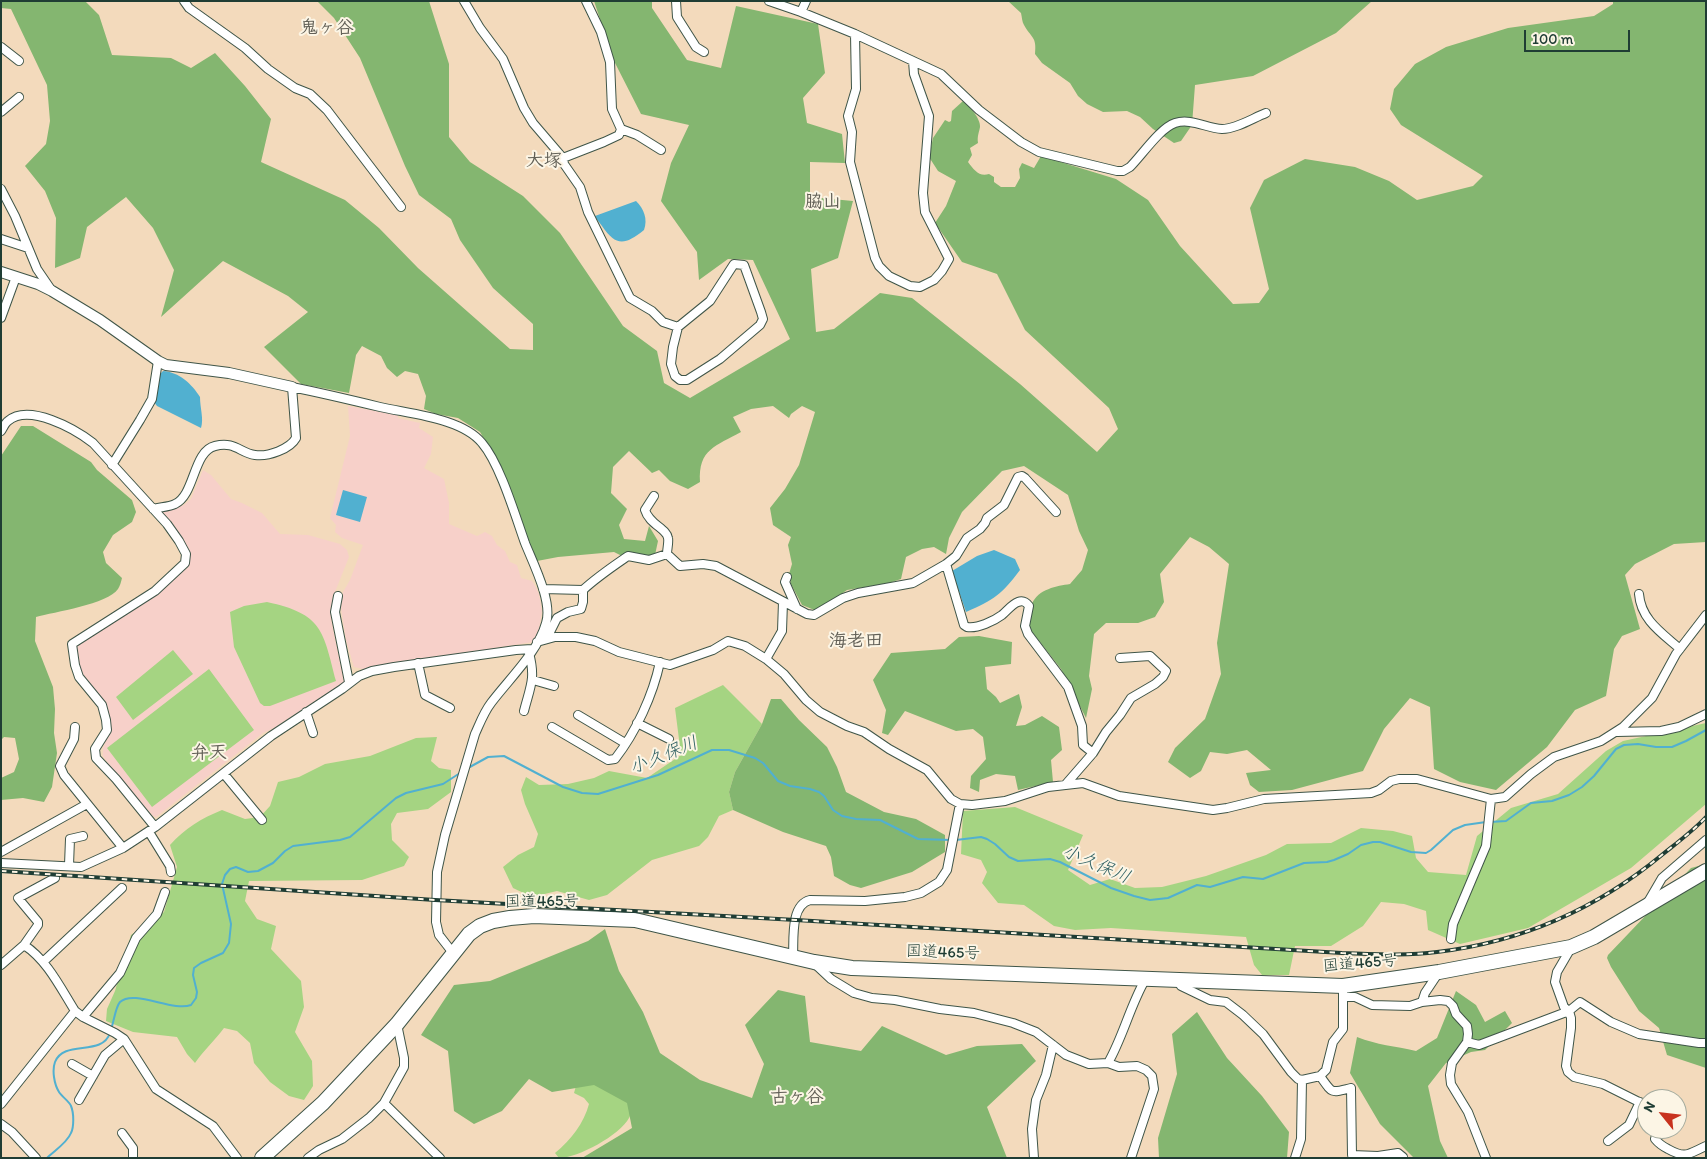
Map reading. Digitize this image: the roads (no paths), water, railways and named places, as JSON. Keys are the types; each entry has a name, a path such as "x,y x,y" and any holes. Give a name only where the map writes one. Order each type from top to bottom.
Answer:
{"highway":[{"name":"国道465号","path":"262,1158 323,1103 397,1024 469,934 480,926 493,921 534,916 635,920 814,962 852,968 1177,980 1343,991 1571,947 1594,937 1706,871"}],"street":[{"path":"184,1 189,8 245,48 268,69 295,88 310,94 327,110 401,207"},
{"path":"464,1 480,28 503,59 524,108 533,123 563,158 564,164 580,187 588,212 630,298 652,311 663,322 678,327"},
{"path":"563,158 604,142 619,134 620,129 612,109 610,62 601,32 586,1"},
{"path":"676,1 677,17 696,47 704,52"},
{"path":"769,1 855,34 941,74 979,110 1021,142 1039,152 1118,171 1123,171 1130,167 1165,129 1174,124 1187,122 1222,129 1232,127 1266,112"},
{"path":"801,12 806,1"},
{"path":"855,34 856,90 848,116 852,132 850,162 859,202 879,266 889,276 910,286 920,287 934,280 949,259 925,212 923,193 929,116 914,74 913,61"},
{"path":"1,47 19,61"},
{"path":"1,112 19,97"},
{"path":"620,129 637,134 661,150"},
{"path":"1,190 15,216 37,269 52,291"},
{"path":"1,239 28,248"},
{"path":"734,264 744,265 763,319 760,325 720,358 687,380 680,380 675,376 671,364 678,327 710,301 734,264"},
{"path":"1,272 52,291 100,320 166,365 229,373 441,420 476,436 489,451 501,478 542,589 547,615 546,623 538,640 513,676 489,705 475,734 445,836 436,882 436,922 439,935 453,953"},
{"path":"1,318 16,277"},
{"path":"112,465 152,399 158,361"},
{"path":"153,509 175,504 183,498 200,461 206,451 214,446 234,446 255,455 280,450 293,443 296,438 292,387"},
{"path":"1,430 5,419 33,415 64,424 80,432 92,442 167,524 186,554 185,563 156,591 72,644 79,677 102,705 106,720 106,730 95,749 96,758 116,779 152,830 170,866 171,872"},
{"path":"667,554 680,566 703,564 716,566 783,602 807,614 814,615 843,598 858,593 913,583 946,564 956,556 967,538 980,529 985,524 987,518 1004,505 1018,478 1022,476 1056,512"},
{"path":"654,496 645,510 647,517 666,533 668,538 667,554"},
{"path":"542,589 583,590 602,572 613,568 628,556 649,560 667,554"},
{"path":"946,564 964,625 967,627 979,626 999,617 1017,602 1021,601 1029,606 1026,626 1028,634 1068,687 1082,726 1083,745 1093,753"},
{"path":"787,577 785,582 797,609"},
{"path":"538,640 550,632 557,618 568,612 581,609 583,590"},
{"path":"1639,594 1643,613 1651,623 1680,649"},
{"path":"338,596 335,612 350,682"},
{"path":"766,659 782,631 783,602"},
{"path":"538,640 555,636 576,637 594,641 619,652 670,665 713,650 728,641 745,646 766,659 784,674 806,700 820,712 847,726 864,732 889,749 927,770 951,799 960,804 972,805 1005,801 1048,787 1083,783 1119,796 1213,810 1264,799 1371,793 1398,779 1418,779 1492,799 1506,797 1554,757 1601,741 1617,732 1652,698 1680,649 1706,615"},
{"path":"1,863 81,866 122,848 152,830 271,736 350,682 372,671 516,650 531,651"},
{"path":"524,711 533,680 531,651"},
{"path":"1066,784 1093,753 1131,698 1155,684 1163,677 1166,671 1150,656 1120,658"},
{"path":"552,727 608,760 615,759 637,723 655,684 660,662"},
{"path":"418,663 425,695 450,708"},
{"path":"533,680 554,686"},
{"path":"306,712 313,733"},
{"path":"1617,732 1661,731 1679,727 1706,714"},
{"path":"578,715 625,743"},
{"path":"637,723 669,739"},
{"path":"75,727 74,739 60,766 64,775 122,848"},
{"path":"224,774 262,820"},
{"path":"1451,939 1453,924 1486,846 1492,799"},
{"path":"1,852 88,804"},
{"path":"793,956 796,916 803,902 810,900 865,901 922,894 939,882 947,870 960,804"},
{"path":"68,865 70,839 83,836"},
{"path":"1646,906 1662,878 1706,840"},
{"path":"1,965 24,945 38,922 18,898 55,878"},
{"path":"44,962 122,888"},
{"path":"83,1017 120,973 136,938 157,914 165,892"},
{"path":"24,945 36,953 44,962 74,1011 124,1039 156,1089 214,1126 237,1158"},
{"path":"1571,947 1557,972 1555,982 1564,1007 1569,1011 1571,1028 1566,1066 1568,1072 1574,1077 1603,1084 1637,1101"},
{"path":"814,962 831,979 854,993 872,998 974,1013 1013,1022 1036,1032 1066,1055 1089,1064 1108,1063 1119,1067 1137,1066 1146,1070 1152,1076 1154,1089 1131,1158"},
{"path":"1422,1002 1439,972"},
{"path":"1108,1063 1115,1051 1135,997 1145,980"},
{"path":"1177,980 1181,986 1210,1000 1226,1002 1243,1015 1263,1034 1295,1077 1302,1080 1320,1076 1326,1070 1333,1042 1343,1029 1343,991 1372,1005 1396,1007 1410,1006 1422,1002 1448,1001 1467,1026 1468,1034 1467,1042 1452,1063 1451,1084 1468,1112 1486,1158"},
{"path":"1467,1042 1478,1045 1569,1011 1580,1002 1611,1022 1639,1034 1699,1044 1706,1043"},
{"path":"1,1104 74,1011"},
{"path":"308,1158 319,1150 342,1139 369,1118 384,1103 404,1067 397,1024"},
{"path":"79,1100 105,1055 124,1039"},
{"path":"1034,1158 1032,1129 1036,1100 1046,1075 1053,1045"},
{"path":"72,1064 93,1076"},
{"path":"1320,1076 1330,1091 1334,1092 1351,1088 1352,1155 1379,1157 1398,1153 1403,1157"},
{"path":"1295,1158 1301,1139 1302,1080"},
{"path":"384,1103 440,1158"},
{"path":"1608,1141 1629,1125 1637,1114"},
{"path":"1,1124 12,1132 36,1157"},
{"path":"122,1133 132,1148 133,1158"},
{"path":"1655,1139 1659,1144 1679,1155 1686,1155 1706,1146"}],"water":[{"path":"636,201 644,214 646,222 644,230 626,241 616,240 607,233 595,216"},
{"path":"163,371 180,376 200,397 201,428 157,406 154,402 159,375"},
{"path":"343,490 367,497 360,522 336,515"},
{"path":"994,550 1015,559 1020,570 997,596 966,612 952,571 977,556"}],"waterway":[{"name":"小久保川","path":"1490,822 1506,821 1531,803 1552,801 1569,795 1582,787 1594,776 1616,749 1624,745 1638,744 1672,747 1706,730"},
{"name":"小久保川","path":"468,768 488,757 504,756 563,787 582,793 598,794 658,775 712,750 729,750 755,758 763,763 778,781 790,786 819,792 833,810 842,816 856,819 880,820 918,839 951,840"},
{"name":"小久保川","path":"111,1029 118,1005 126,999 144,999 174,1006 191,1005 196,998 197,992 193,975 194,968 223,953 229,943 231,924 222,884 225,875 230,869 236,867 248,872 258,871 273,863 293,846 350,837 396,798 406,793 443,784 460,773"},
{"name":"小久保川","path":"956,840 981,837 995,844 1009,857 1018,861 1050,859 1060,862 1111,888 1150,900 1168,898 1197,885 1210,887 1243,877 1263,879 1304,863 1334,860 1348,854 1361,845 1373,842 1380,842 1411,852 1426,853 1453,830 1465,825 1486,822"},
{"name":"小久保川","path":"47,1158 67,1140 73,1124 71,1106 57,1089 54,1073 55,1062 66,1051 99,1044 106,1040 110,1033"}],"railway":[{"path":"1,871 435,900 1342,953 1414,954 1468,947 1499,940 1558,920 1612,891 1638,873 1706,817"}],"district":[{"name":"鬼ヶ谷","path":"327,28"},
{"name":"大塚","path":"544,161"},
{"name":"脇山","path":"823,202"},
{"name":"海老田","path":"856,641"},
{"name":"弁天","path":"209,753"},
{"name":"古ヶ谷","path":"797,1097"}]}
